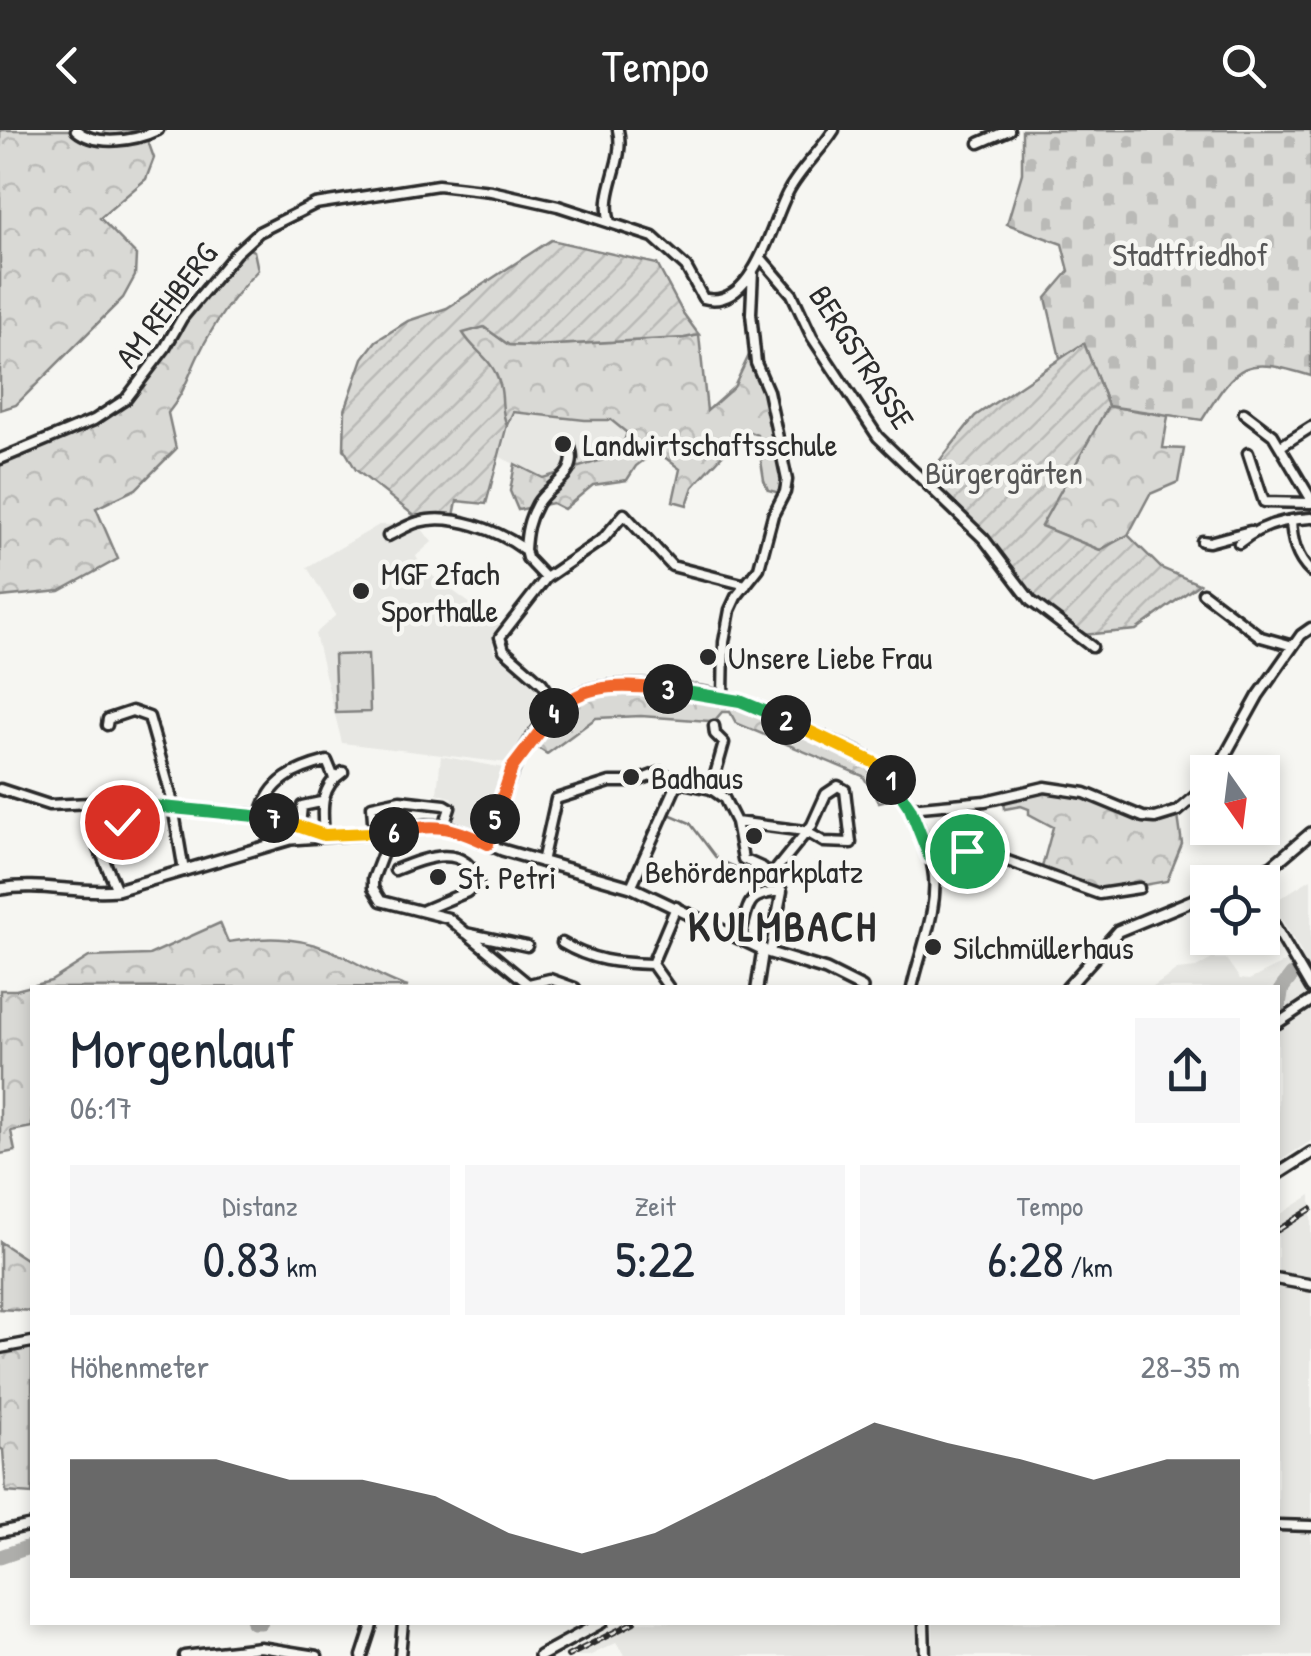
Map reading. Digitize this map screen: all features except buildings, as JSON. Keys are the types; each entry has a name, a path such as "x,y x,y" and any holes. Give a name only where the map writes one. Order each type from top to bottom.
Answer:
{"street":[{"path":"76,130 87,139 140,139 158,130"},
{"path":"610,223 606,200 618,157 618,130"},
{"path":"723,696 727,624 736,597 759,568 787,480 768,391 756,363 751,313 757,264 790,188 834,130"},
{"path":"979,143 1008,130"},
{"name":"AM REHBERG","path":"0,460 94,420 126,399 165,348 182,318 236,253 259,232 315,204 438,186 467,187 558,206 652,237 686,267 702,298 710,300 726,296 757,264"},
{"name":"BERGSTRASSE","path":"757,264 792,294 812,337 878,437 984,539 1030,601 1092,648"},
{"path":"1244,413 1273,435 1311,501"},
{"path":"1281,446 1311,427"},
{"path":"546,578 526,558 527,524 539,500 570,472 570,447"},
{"path":"1248,452 1264,502 1311,501"},
{"path":"559,708 542,683 504,650 499,642 502,632 546,578 603,539 624,514 672,566 746,585"},
{"path":"1202,541 1311,518"},
{"path":"388,536 421,520 454,521 508,537 526,550"},
{"path":"1291,520 1300,562 1311,572"},
{"path":"1240,543 1254,530"},
{"path":"1203,593 1261,637 1293,646"},
{"path":"1226,755 1258,696 1293,646 1311,628"},
{"path":"488,844 512,768 559,708 576,695 593,688 621,685 723,696 754,706 875,763 910,808 929,856 934,881 913,985"},
{"path":"107,726 108,719 132,711 149,716 184,871"},
{"path":"711,789 724,743 715,734 714,726"},
{"path":"260,814 264,801 286,775 327,761 334,778"},
{"path":"324,835 321,802 334,778 344,772"},
{"path":"542,862 556,799 610,782 634,782 661,772 678,782 711,789 724,798 736,822 743,859 763,868 782,891"},
{"path":"631,887 678,782"},
{"path":"736,822 805,831 824,842 850,842 845,790 838,786 826,794 812,825 805,831 770,877"},
{"path":"0,788 40,803 59,805 132,801 172,809 260,814 324,835"},
{"path":"910,808 984,801 1045,788 1086,793 1130,812 1156,818 1178,811 1190,800"},
{"path":"291,839 302,806 321,802"},
{"path":"374,834 372,806 384,802 445,805 450,808 444,826"},
{"path":"116,890 97,844 106,833 150,806"},
{"path":"0,890 34,886 116,890 291,839 444,826 542,862 631,887 766,951 826,970 856,985"},
{"path":"390,832 373,888 381,901 448,918 530,985"},
{"path":"1271,865 1311,833"},
{"path":"929,856 953,851 988,854 1098,894 1139,888"},
{"path":"395,870 450,854 465,860 478,883 467,892 424,910"},
{"path":"740,936 752,898 782,891"},
{"path":"758,985 782,891"},
{"path":"1069,985 1118,932 1190,902"},
{"path":"652,964 676,907"},
{"path":"462,932 527,946"},
{"path":"1280,935 1311,988"},
{"path":"562,943 583,956 604,962 652,964"},
{"path":"652,964 667,985"},
{"path":"534,985 550,979 567,985"},
{"path":"1280,1022 1311,1002"},
{"path":"1280,1173 1311,1153"},
{"path":"1280,1278 1311,1285"},
{"path":"0,1348 30,1342"},
{"path":"1280,1525 1311,1526"},
{"path":"0,1532 30,1526"},
{"path":"362,1656 372,1625"},
{"path":"397,1653 402,1625"},
{"path":"540,1656 597,1625"},
{"path":"924,1625 925,1656"},
{"path":"184,1656 260,1646 317,1656"}],"shaded area":[{"name":"Landwirtschaftsschule","path":"513,412 612,420 627,433 619,455 543,478 500,457"},
{"path":"418,524 432,542 416,556 422,568 502,627 493,641 494,652 530,679 550,704 508,763 342,743 315,634 336,615 307,567 379,525"},
{"path":"441,756 503,768 480,835 447,824 453,798 437,793"},
{"path":"1311,879 1311,1141 1280,1161 1280,985 1156,985 1177,970 1196,968 1212,959 1226,959 1240,979 1249,980 1302,954 1280,917 1280,898"},
{"path":"1311,1195 1311,1281 1280,1274 1280,1215"},
{"path":"1280,1285 1311,1292 1311,1656 933,1656 933,1625 1280,1625"},
{"path":"620,1625 918,1625 919,1656 625,1656 616,1643 589,1656 560,1656"}],"green space":[{"path":"0,130 79,130 89,136 104,134 104,130 144,130 154,158 146,179 100,218 136,255 135,276 123,298 16,405 0,410"},
{"name":"Stadtfriedhof","path":"1022,130 1311,130 1311,376 1271,366 1245,369 1225,386 1202,420 1108,406 1084,344 1060,358 1046,298 1069,271 1062,244 1007,224 1022,173"},
{"path":"551,240 657,264 699,335 534,346 509,345 484,327 463,333 497,376 507,425 486,504 457,501 453,521 421,521 356,470 344,449 345,410 363,358 376,341 408,321 447,308"},
{"path":"244,247 254,251 258,270 217,322 168,413 176,449 136,489 96,508 118,559 60,591 0,597 0,459 94,420 126,399 182,318"},
{"path":"484,327 509,345 534,346 699,335 707,411 734,387 751,351 776,443 780,493 768,490 757,435 750,432 740,436 693,487 687,505 673,501 680,469 663,456 652,454 636,466 627,480 593,485 564,509 552,503 518,510 510,491 515,464 543,478 619,455 627,433 611,420 513,412 507,425 502,416 500,385 462,333"},
{"name":"Bürgergärten","path":"1084,343 1108,406 1041,526 1100,550 1128,535 1161,568 1199,584 1136,630 1082,635 1032,597 993,542 926,478 975,416"},
{"path":"1108,406 1168,416 1163,448 1184,449 1178,482 1150,494 1128,535 1100,550 1040,526"},
{"path":"368,654 370,712 336,713 334,655"},
{"path":"595,694 688,697 752,710 876,772 896,798 879,802 863,776 736,723 730,712 722,712 709,721 641,716 596,718 547,754 535,746 577,703"},
{"path":"1038,789 1084,794 1154,821 1178,816 1182,844 1167,881 1105,892 1041,871 1053,827 1021,806 1005,809 1004,800"},
{"path":"220,923 228,942 300,941 343,956 403,985 35,985 51,981 89,957 149,955"},
{"path":"30,986 30,1127 11,1131 15,1151 0,1154 0,990"},
{"path":"0,1242 30,1262 30,1311 0,1309"},
{"path":"30,1342 30,1494 6,1492 0,1448 0,1348"}],"waterway":[{"path":"669,814 690,823 717,859 735,867"},
{"path":"1280,998 1292,975"},
{"path":"0,1557 30,1547"}],"railway":[{"path":"1280,1229 1311,1209"},
{"path":"568,1656 628,1625"}],"place":[{"name":"Landwirtschaftsschule","path":"563,444"},
{"name":"MGF 2fach Sporthalle","path":"361,591"},
{"name":"Unsere Liebe Frau","path":"708,657"},
{"name":"Badhaus","path":"631,777"},
{"name":"Behördenparkplatz","path":"754,836"},
{"name":"St. Petri","path":"438,877"},
{"name":"Silchmüllerhaus","path":"933,947"}],"district":[{"name":"KULMBACH","path":"783,925"}],"route":[{"path":"122,822 150,806 260,814 324,835 444,826 488,844 512,768 553,714 576,695 593,688 621,685 723,696 800,726 884,771 910,808 929,856 967,851"}]}
